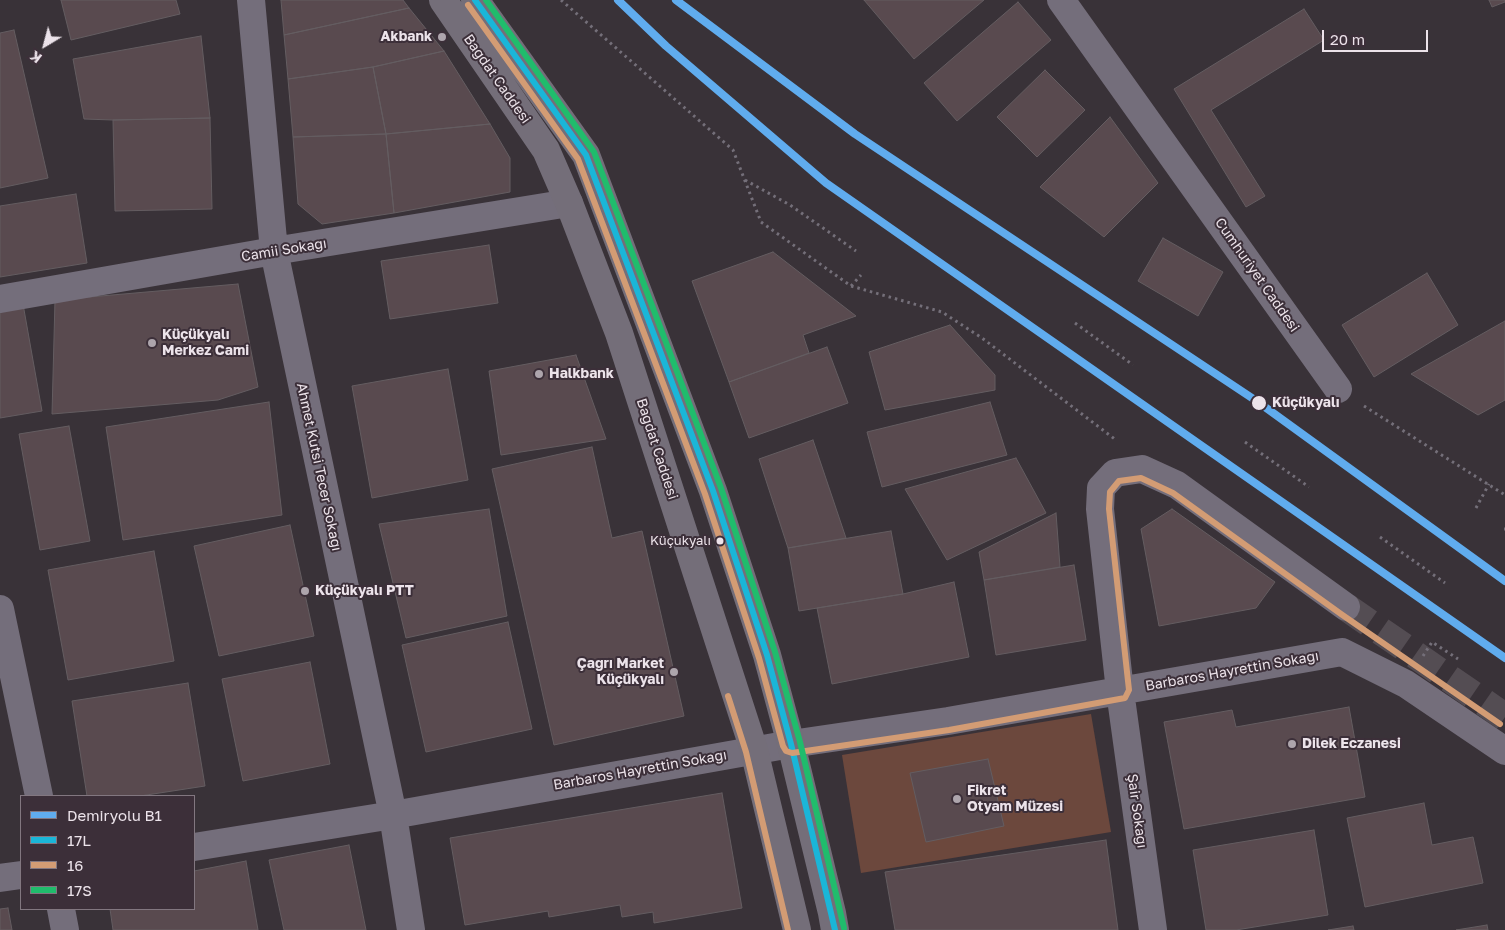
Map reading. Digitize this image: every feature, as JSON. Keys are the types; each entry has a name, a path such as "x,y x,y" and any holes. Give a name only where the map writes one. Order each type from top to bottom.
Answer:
{"main road":[{"name":"Bağdat Caddesi","path":"443,0 546,150 569,203 619,333 754,750 797,930"},
{"name":"Bağdat Caddesi","path":"475,0 586,154 713,491 767,655 791,744 835,930"}],"street":[{"name":"Ahmet Kutsi Tecer Sokağı","path":"251,0 274,251 393,815 411,930"},
{"name":"Cumhuriyet Caddesi","path":"1061,0 1338,389"},
{"name":"Camii Sokağı","path":"0,299 274,251 569,203"},
{"name":"Şair Sokağı","path":"1153,930 1120,691 1100,509 1101,488 1115,473 1142,469 1177,485 1346,607"},
{"path":"0,609 39,795"},
{"name":"Barbaros Hayrettin Sokağı","path":"195,847 393,815 754,750 948,721 1342,652 1406,684 1505,751"},
{"path":"0,878 20,875"},
{"path":"61,910 65,930"}],"path":[{"path":"561,0 733,150 760,222 851,286 942,312 982,338 1122,444"},
{"path":"744,180 790,205 856,251"},
{"path":"851,286 862,275"},
{"path":"1075,323 1133,365"},
{"path":"1338,389 1505,495"},
{"path":"1245,442 1310,487"},
{"path":"1476,508 1489,484"},
{"path":"1380,537 1445,583"}],"shaded area":[{"path":"1091,714 1111,832 861,873 842,755"}],"building":[{"path":"61,0 176,0 180,14 71,40"},
{"path":"281,0 403,0 409,8 284,35"},
{"path":"864,0 984,0 914,59"},
{"path":"1489,0 1505,0 1505,2 1492,7"},
{"path":"1018,2 1051,40 957,121 924,83"},
{"path":"409,8 444,51 373,67 288,79 284,35"},
{"path":"1304,9 1324,40 1211,110 1265,196 1246,207 1174,89"},
{"path":"14,30 48,178 0,188 0,33"},
{"path":"201,36 210,118 84,119 73,59"},
{"path":"444,51 490,124 386,134 373,67"},
{"path":"373,67 386,134 293,137 288,79"},
{"path":"1045,70 1085,110 1037,157 997,117"},
{"path":"1110,117 1158,183 1104,237 1040,187"},
{"path":"210,118 212,209 115,211 113,120"},
{"path":"490,124 510,158 510,192 394,213 386,134"},
{"path":"386,134 394,213 322,224 298,204 293,137"},
{"path":"76,194 87,263 0,277 0,206"},
{"path":"1163,238 1223,272 1198,316 1138,281"},
{"path":"489,245 498,303 390,319 381,261"},
{"path":"773,252 856,316 803,335 809,353 729,382 692,281"},
{"path":"1427,273 1458,325 1374,377 1342,325"},
{"name":"Küçükyalı Merkez Cami","path":"238,284 258,387 218,400 52,414 55,300"},
{"path":"23,304 42,411 0,418 0,307"},
{"path":"1505,321 1505,400 1478,415 1411,374"},
{"path":"950,325 995,375 995,390 885,410 869,352"},
{"path":"827,347 848,403 749,438 729,382"},
{"path":"576,355 606,439 501,455 489,371"},
{"path":"448,369 468,480 372,498 352,386"},
{"path":"269,402 282,515 123,540 106,427"},
{"path":"990,402 1007,455 882,487 867,432"},
{"path":"69,426 90,541 40,550 19,434"},
{"path":"813,440 846,538 788,548 759,459"},
{"path":"592,447 612,538 642,531 684,716 554,745 492,469"},
{"path":"1016,458 1046,513 947,560 905,489"},
{"path":"489,509 507,616 406,638 379,524"},
{"path":"1172,509 1275,582 1256,608 1159,626 1141,529"},
{"path":"1056,513 1060,567 984,580 979,552"},
{"path":"290,525 314,636 219,656 194,546"},
{"path":"891,531 903,594 799,611 788,548"},
{"path":"154,551 174,661 68,680 48,570"},
{"path":"1074,565 1086,640 996,655 984,580"},
{"path":"954,582 969,657 832,684 817,608 903,594"},
{"path":"508,622 532,729 426,752 402,645"},
{"path":"310,662 330,764 243,781 222,679"},
{"path":"188,683 205,786 146,795 87,795 72,701"},
{"path":"1349,707 1365,797 1184,829 1164,722 1232,710 1236,727"},
{"name":"Fikret Otyam Müzesi","path":"988,759 1004,826 926,842 910,773"},
{"path":"722,793 742,908 654,923 653,912 622,917 620,905 549,917 548,911 465,925 450,838"},
{"path":"1424,803 1432,845 1473,837 1483,883 1365,907 1347,818"},
{"path":"1314,830 1328,915 1236,930 1206,930 1193,850"},
{"path":"1106,840 1118,930 895,930 885,872"},
{"path":"349,845 366,930 284,930 269,860"},
{"path":"246,861 258,930 113,930 110,910 195,910 195,871"},
{"path":"8,908 12,930 0,930 0,909"},
{"path":"1487,925 1488,930 1456,930"},
{"path":"1353,926 1354,930 1328,930"}],"tunnel":[{"path":"1346,607 1505,717"}],"rail line":[{"name":"B1","path":"618,0 666,46 826,183 1505,658"},
{"name":"B1","path":"676,0 855,134 1258,402 1505,581"}],"transit line":[{"name":"17L","path":"475,0 586,155 713,491 767,655 791,744 835,930"},
{"name":"17S","path":"486,0 594,152 721,488 775,652 800,742 844,928"},
{"name":"16","path":"468,5 578,159 705,494 759,658 786,751 792,753 949,730 1125,698 1129,690 1109,509 1110,492 1119,481 1141,478 1173,493 1341,614 1500,724"},
{"name":"16","path":"728,696 746,752 788,930"}],"place":[{"name":"Akbank","path":"442,37"},
{"name":"Küçükyalı Merkez Cami","path":"152,343"},
{"name":"Halkbank","path":"539,374"},
{"name":"Küçükyalı","path":"1259,403"},
{"name":"Küçukyalı","path":"720,541"},
{"name":"Küçükyalı PTT","path":"305,591"},
{"name":"Çağrı Market Küçükyalı","path":"674,672"},
{"name":"Dilek Eczanesi","path":"1292,744"},
{"name":"Fikret Otyam Müzesi","path":"957,799"}]}
